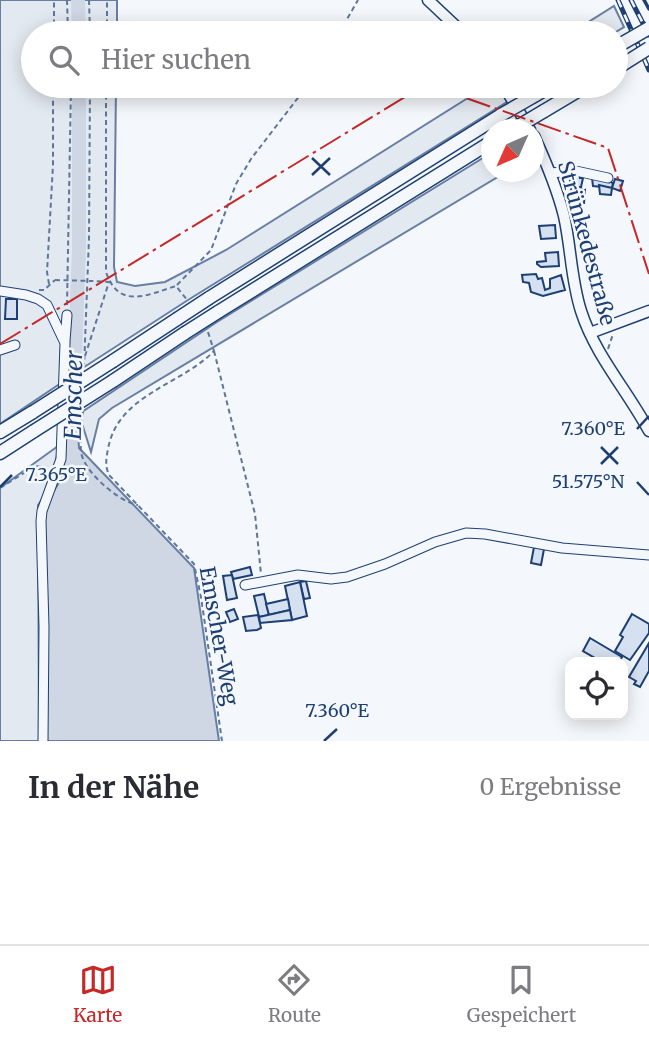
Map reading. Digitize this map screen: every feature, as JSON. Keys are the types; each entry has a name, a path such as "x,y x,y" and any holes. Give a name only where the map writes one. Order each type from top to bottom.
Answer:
{"highway":[{"path":"628,40 649,28"},
{"path":"628,61 649,48"},
{"path":"0,432 208,298 531,98"},
{"path":"531,119 566,98"},
{"path":"0,453 218,312 481,149"}],"main road":[{"path":"428,0 450,21"},
{"path":"511,98 524,119"},
{"name":"Strünkedestraße","path":"544,159 563,215 575,289 590,333 649,431"},
{"path":"590,333 649,311"}],"lane":[{"path":"550,173 576,171 608,177"},
{"path":"0,291 26,295 47,305 65,343"},
{"path":"43,741 41,521 61,458 67,314"},
{"path":"0,350 15,345"},
{"path":"245,585 298,575 331,579 347,577 435,542 466,533 562,548 649,555"}],"path":[{"path":"54,0 54,21"},
{"path":"67,0 68,21"},
{"path":"89,0 90,21"},
{"path":"107,0 107,21"},
{"path":"346,21 358,0"},
{"path":"48,284 53,98"},
{"path":"67,314 71,98"},
{"path":"84,371 89,238 90,98"},
{"path":"106,98 106,272 114,290 130,296 142,296 176,286 211,250 236,184 251,159 298,98"},
{"path":"55,280 109,282"},
{"path":"85,357 109,282"},
{"path":"176,286 188,300"},
{"path":"206,330 214,351 255,514 258,565 262,582"},
{"name":"Emscher-Weg","path":"214,351 204,362 139,400 121,416 114,427 105,467 109,475 194,564 210,649 222,741"},
{"path":"83,412 81,453 84,461 103,484 129,503 139,505"},
{"path":"0,488 35,466 43,467 46,476"}],"shaded area":[{"path":"0,0 117,0 117,21 21,21 21,98 116,98 114,267 117,282 135,286 165,282 226,250 468,98 514,98 75,373 76,320 73,375 0,424"},
{"path":"614,6 621,21 590,21"},
{"path":"481,159 481,182 489,182 112,408 99,419 91,452 79,414 217,322"},
{"path":"77,416 79,448 194,568 219,741 46,741 44,515 63,476 65,424"},
{"path":"58,446 52,477 38,505 39,741 0,741 0,488"}],"building":[{"path":"580,173 580,178 583,178 581,187 571,188 569,174"},
{"path":"592,178 613,183 612,188 593,186"},
{"path":"615,179 623,181 620,191 612,188"},
{"path":"599,185 612,188 611,195 600,194"},
{"path":"581,187 582,191 585,190 584,203 572,204 571,188"},
{"path":"555,225 556,238 541,239 539,226"},
{"path":"558,252 559,266 541,267 537,264 546,261 545,253"},
{"path":"536,274 538,279 542,278 545,290 550,288 550,279 561,275 565,290 543,296 531,292 529,283 523,282 522,275"},
{"path":"6,299 17,299 17,319 5,319"},
{"path":"534,547 544,549 541,565 531,563"},
{"path":"250,567 252,575 233,579 231,572"},
{"path":"232,575 237,598 227,600 223,576"},
{"path":"306,581 310,598 304,599 300,582"},
{"path":"300,582 307,616 292,620 285,586"},
{"path":"264,594 269,615 259,617 254,596"},
{"path":"288,599 290,610 269,615 266,604"},
{"path":"234,609 238,619 230,622 226,612"},
{"path":"290,610 292,620 260,623 259,617"},
{"path":"632,614 649,624 649,633 630,660 615,651 623,637 620,635"},
{"path":"258,615 261,628 246,631 243,617"},
{"path":"590,638 622,657 593,657 583,651"},
{"path":"649,643 649,671 640,687 629,677"}],"waterway":[{"name":"Emscher","path":"78,0 79,21"},
{"name":"Emscher","path":"72,438 79,248 79,98"}],"railway":[{"path":"618,0 627,21"},
{"path":"631,0 649,35"},
{"path":"628,23 649,70"}],"wall":[{"path":"644,0 649,9"}],"power":[{"path":"0,344 403,98"},
{"path":"466,98 608,148 649,274"}]}
